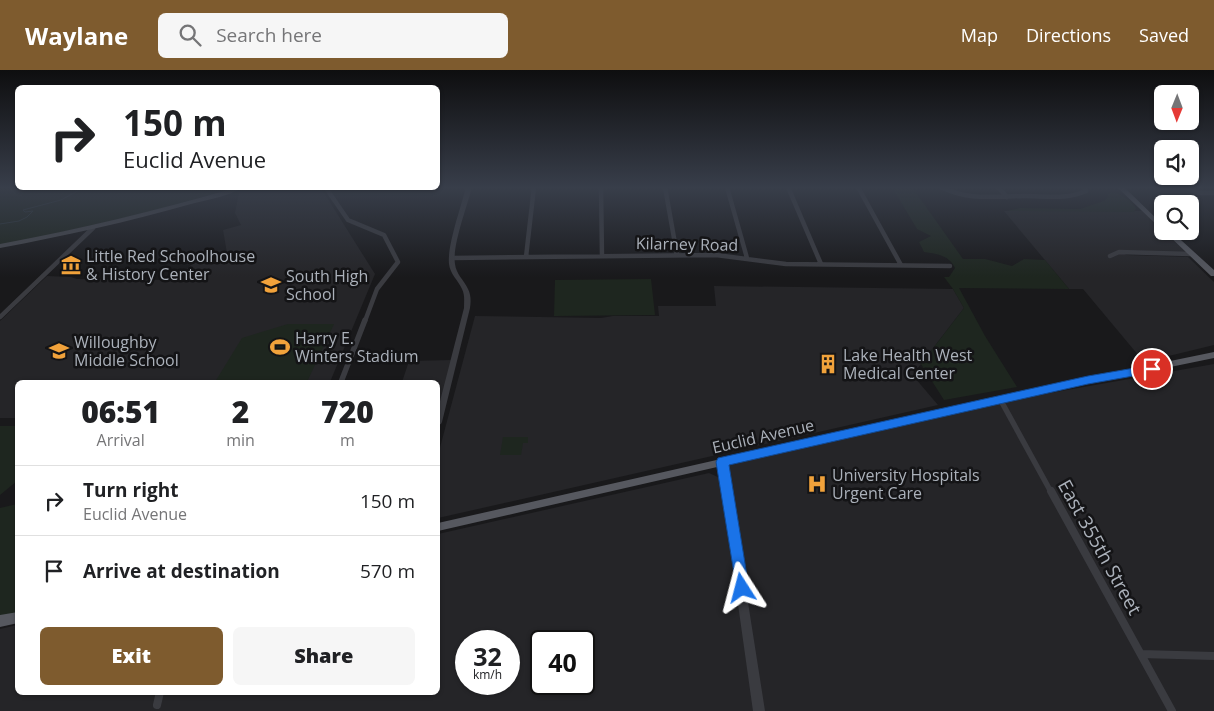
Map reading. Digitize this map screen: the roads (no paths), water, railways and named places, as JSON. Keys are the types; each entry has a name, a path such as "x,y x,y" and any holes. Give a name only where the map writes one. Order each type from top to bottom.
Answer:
{"main road":[{"path":"0,246 93,228 136,217"},
{"path":"1176,240 1214,274"},
{"name":"Euclid Avenue","path":"440,527 1000,399 1214,355"},
{"path":"0,621 15,618"}],"street":[{"path":"342,380 378,289 384,279 396,268 398,262 384,235 347,220 345,217"},
{"path":"440,414 468,298 466,288 455,271 452,258 462,217"},
{"path":"526,257 531,217"},
{"path":"601,217 602,256"},
{"path":"670,217 676,255"},
{"path":"735,217 747,258"},
{"path":"801,217 821,264"},
{"path":"874,217 901,265"},
{"path":"0,318 93,228"},
{"path":"1110,256 1120,252 1191,254"},
{"name":"Kilarney Road","path":"452,258 716,255 774,263 950,266"},
{"name":"East 355th Street","path":"1000,399 1172,711"},
{"path":"722,462 760,711"},
{"path":"1141,654 1214,656"},
{"path":"157,705 159,695"}],"waterway":[{"path":"0,224 19,221 27,217"}],"place":[{"name":"Little Red Schoolhouse & History Center","path":"71,265"},
{"name":"South High School","path":"271,285"},
{"name":"Harry E. Winters Stadium","path":"280,347"},
{"name":"Willoughby Middle School","path":"59,351"},
{"name":"Lake Health West Medical Center","path":"828,364"},
{"name":"University Hospitals Urgent Care","path":"817,484"}]}
